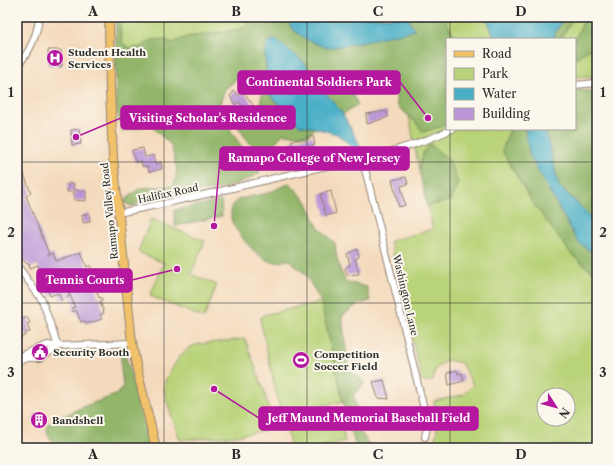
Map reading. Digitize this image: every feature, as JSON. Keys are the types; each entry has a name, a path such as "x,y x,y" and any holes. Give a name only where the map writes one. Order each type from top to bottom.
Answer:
{"main road":[{"name":"Ramapo Valley Road","path":"109,17 113,147 118,213 132,343 156,448"}],"street":[{"path":"17,66 32,45 37,32 39,17"},
{"path":"576,85 597,83"},
{"name":"Halifax Road","path":"118,213 198,197 385,153 450,130"},
{"name":"Washington Lane","path":"362,158 427,421 425,437"},
{"path":"17,265 42,300 58,346"},
{"path":"17,357 47,345 58,346 132,343"},
{"path":"17,361 28,358 41,358 58,346"}],"green space":[{"path":"116,17 487,17 495,38 446,38 446,130 525,130 530,156 572,255 597,275 597,445 592,447 570,445 544,448 433,448 437,431 434,401 463,395 473,385 461,363 447,360 435,369 433,381 422,382 390,241 433,229 419,169 395,42 266,68 116,106"},
{"path":"116,17 119,19 122,42 129,48 142,47 148,41 163,39 173,43 187,37 243,29 251,17 286,17 292,29 327,48 414,30 409,21 410,17 449,17 446,22 456,38 446,38 446,125 423,132 415,121 397,106 395,90 373,71 346,80 358,105 343,114 325,92 266,47 268,93 299,125 315,128 308,136 283,134 265,155 259,151 244,136 230,112 244,121 259,108 263,91 252,82 239,77 225,89 219,106 236,139 248,153 262,163 259,173 249,179 220,189 189,193 131,206 123,202 140,188 174,186 177,170 171,145 150,125 122,132 116,106"},
{"path":"564,17 579,17 571,22 561,38 553,38"},
{"path":"579,17 597,17 584,21 576,38 561,38 571,22"},
{"path":"597,17 597,49 595,48 588,50 577,57 576,38 584,21"},
{"path":"595,48 597,49 597,77 576,77 576,56"},
{"path":"576,91 597,92 597,224 559,186 545,130 576,130"},
{"path":"510,130 525,130 530,156 578,242 597,256 597,275 572,255 532,202 502,151"},
{"path":"430,144 449,160 458,183 450,201 427,206 419,169 423,153"},
{"path":"290,183 306,201 318,227 335,243 338,263 346,282 367,287 370,301 358,304 342,316 348,368 365,383 354,395 361,432 371,448 356,448 343,401 321,302 306,275 289,260 276,262 268,261 255,252 237,231 231,219 231,206 239,199 268,193"},
{"path":"221,201 222,216 175,226 174,210"},
{"path":"151,219 205,241 191,274 217,285 204,318 150,296 164,263 138,252"},
{"name":"Competition Soccer Field","path":"321,302 343,401 281,415 260,319 263,315"},
{"path":"245,339 264,391 272,421 266,430 236,436 180,440 166,399 164,387 166,378 180,356 190,347 200,344"},
{"path":"121,353 125,354 151,448 65,448 54,442 48,436 47,428 49,423 85,406 115,395 121,391 123,385"},
{"path":"338,408 345,441 317,448 291,448 285,421"}],"water":[{"path":"286,17 410,17 409,21 415,30 327,48 307,40 292,29"},
{"path":"486,17 564,17 553,38 495,38"},
{"path":"275,39 303,61 343,114 361,147 354,148 337,134 299,125 268,93 265,55 267,43"},
{"path":"525,130 545,130 559,186 597,224 597,256 578,242 530,156"}],"building":[{"name":"Student Health Services","path":"48,50 61,50 62,66 49,66"},
{"path":"234,91 240,95 243,91 253,105 246,111 239,102 235,105 230,96"},
{"path":"387,111 388,117 367,124 366,114"},
{"path":"79,129 81,144 72,145 71,130"},
{"path":"313,136 315,145 293,150 291,141"},
{"path":"143,148 145,157 154,155 155,164 161,162 162,169 149,172 148,167 142,166 141,161 135,162 132,150"},
{"path":"22,169 31,193 26,196 49,254 47,255 53,253 56,261 81,252 87,267 90,265 97,283 94,284 99,298 101,297 103,300 100,301 104,313 100,315 102,319 86,324 85,321 81,322 76,310 73,312 72,308 75,307 69,293 69,296 62,301 58,293 50,296 45,283 52,280 51,278 45,281 38,265 30,268 29,263 27,264 17,254 17,171"},
{"path":"406,177 408,184 401,186 405,205 399,207 392,180"},
{"path":"68,183 74,184 73,190 86,191 86,201 74,200 74,192 67,192"},
{"path":"331,191 336,213 326,216 320,194"},
{"path":"89,213 90,222 83,223 82,215"},
{"path":"357,249 359,257 355,259 359,274 347,275 345,268 350,265 347,254"},
{"path":"27,317 30,323 27,324 30,332 25,333 26,335 18,339 17,330 21,329 18,322"},
{"path":"457,370 458,374 462,373 464,381 449,385 447,373"},
{"path":"384,380 389,399 378,398 373,382"},
{"name":"Bandshell","path":"35,415 45,421 39,425 33,421"}],"place":[{"name":"Student Health Services","path":"55,58"},
{"name":"Continental Soldiers Park","path":"428,118"},
{"name":"Visiting Scholar's Residence","path":"76,137"},
{"name":"Ramapo College of New Jersey","path":"214,226"},
{"name":"Tennis Courts","path":"177,269"},
{"name":"Security Booth","path":"40,352"},
{"name":"Competition Soccer Field","path":"301,360"},
{"name":"Jeff Maund Memorial Baseball Field","path":"214,389"},
{"name":"Bandshell","path":"39,420"}]}
